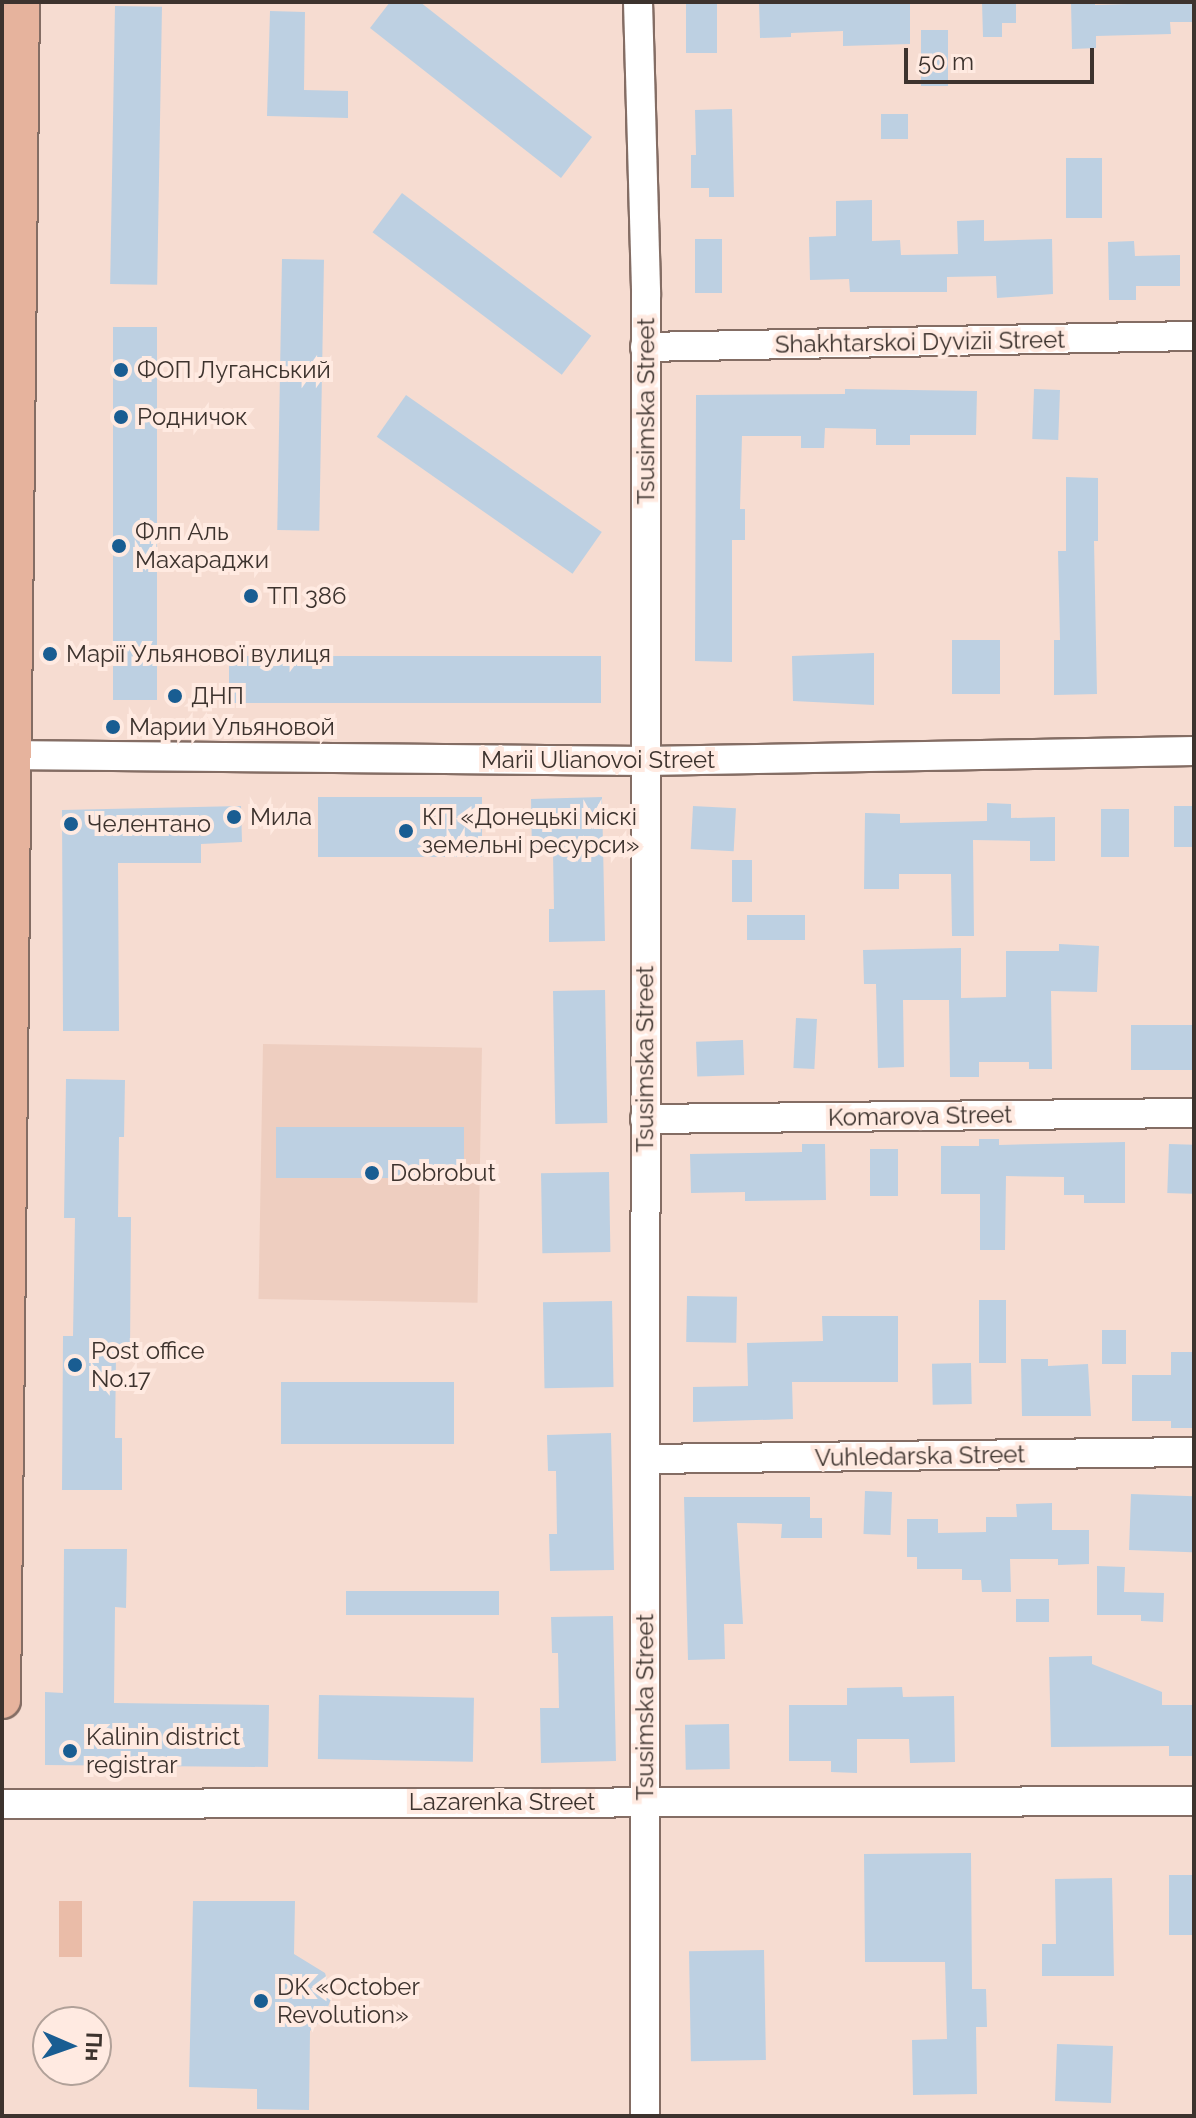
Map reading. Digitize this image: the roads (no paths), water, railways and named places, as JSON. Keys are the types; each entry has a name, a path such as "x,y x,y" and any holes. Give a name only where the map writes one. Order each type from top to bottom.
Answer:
{"main road":[{"path":"2,1700 8,500 21,2"}],"street":[{"name":"Tsusimska Street","path":"638,2 645,347 645,2116"},
{"name":"Shakhtarskoi Dyvizii Street","path":"645,347 1194,336"},
{"name":"Marii Ulianovoi Street","path":"7,755 645,761 1194,751"},
{"name":"Komarova Street","path":"645,1119 1194,1113"},
{"name":"Vuhledarska Street","path":"645,1459 1194,1452"},
{"name":"Lazarenka Street","path":"2,1804 1194,1801"}],"place":[{"name":"ФОП Луганський","path":"121,370"},
{"name":"Родничок","path":"121,417"},
{"name":"Флп Аль Махараджи","path":"119,546"},
{"name":"ТП 386","path":"251,596"},
{"name":"Марії Ульянової вулиця","path":"50,654"},
{"name":"ДНП","path":"175,696"},
{"name":"Марии Ульяновой","path":"113,727"},
{"name":"Мила","path":"234,817"},
{"name":"Челентано","path":"71,824"},
{"name":"КП «Донецькі міскі земельні ресурси»","path":"406,831"},
{"name":"Dobrobut","path":"372,1173"},
{"name":"Post office No.17","path":"75,1365"},
{"name":"Kalinin district registrar","path":"70,1751"},
{"name":"DK «October Revolution»","path":"261,2001"}]}
